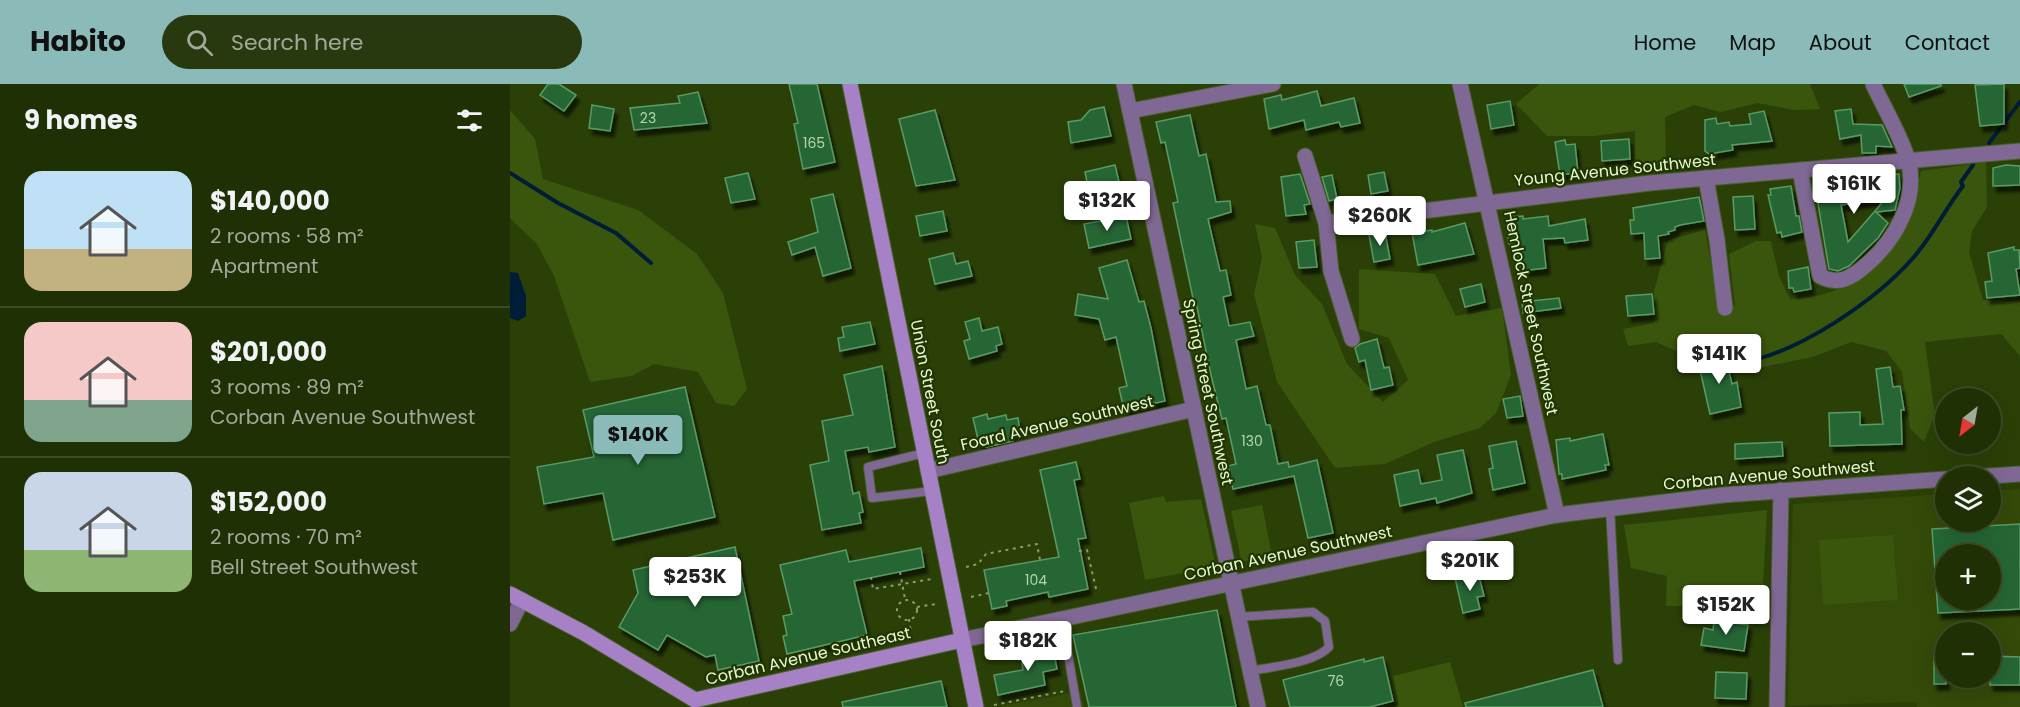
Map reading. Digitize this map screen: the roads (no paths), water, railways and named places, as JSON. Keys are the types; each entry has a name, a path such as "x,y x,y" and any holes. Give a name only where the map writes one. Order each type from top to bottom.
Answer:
{"main road":[{"name":"Union Street South","path":"850,84 976,707"},
{"name":"Corban Avenue Southeast","path":"516,597 584,633 696,704 962,640"}],"street":[{"name":"Spring Street Southwest","path":"1124,84 1258,707"},
{"path":"1130,111 1273,84"},
{"name":"Hemlock Street Southwest","path":"1460,84 1557,515"},
{"path":"1800,170 1816,265 1820,276 1830,281 1840,281 1853,275 1878,256 1909,202 1906,156 1873,84"},
{"name":"Young Avenue Southwest","path":"1326,223 1488,202 1800,170 1906,156 2020,151"},
{"path":"1305,156 1326,223 1331,271 1352,339"},
{"path":"1706,178 1718,240 1725,308"},
{"name":"Foard Avenue Southwest","path":"928,471 1194,409"},
{"path":"2001,475 2020,474"},
{"name":"Corban Avenue Southwest","path":"962,640 1557,515 1610,507 1781,490 1935,480"},
{"path":"1777,707 1781,490"},
{"path":"510,624 516,597"}],"lane":[{"path":"924,453 868,467 872,498 932,491"},
{"path":"1610,507 1618,660"},
{"path":"1239,617 1314,612 1324,621 1329,647 1324,652 1293,662 1250,671"},
{"path":"1062,619 1077,707"}],"water":[{"path":"510,272 518,273 526,296 526,316 518,321 510,318"}],"waterway":[{"path":"1989,143 2020,102"},
{"path":"1743,362 1765,357 1812,336 1879,291 1920,250 1963,186 1961,182 1973,165"},
{"path":"510,173 558,203 616,233 651,263"}]}
